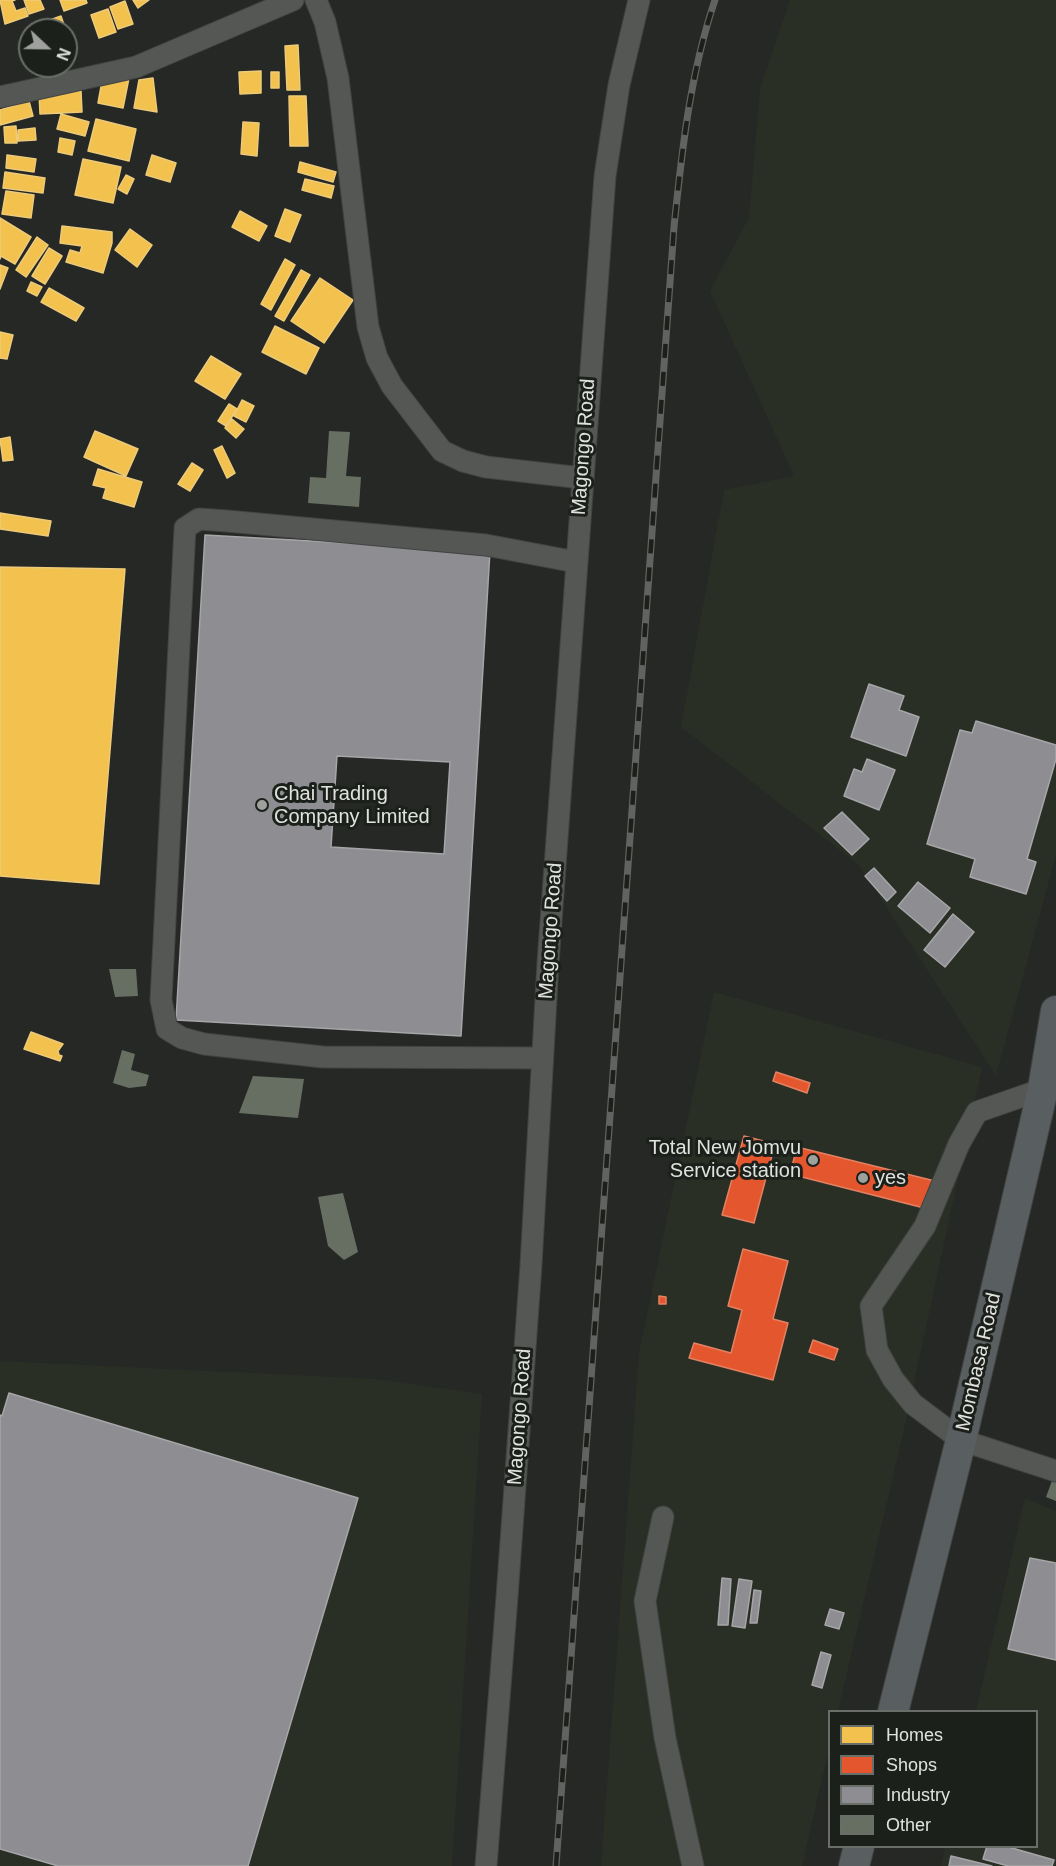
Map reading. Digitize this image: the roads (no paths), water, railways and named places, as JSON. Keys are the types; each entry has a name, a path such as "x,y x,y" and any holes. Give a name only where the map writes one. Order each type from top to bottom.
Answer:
{"highway":[{"name":"Mombasa Road","path":"894,1710 961,1440 1043,1089 1056,1011"},
{"path":"854,1866 858,1848"}],"street":[{"path":"0,97 136,67 293,0"},
{"path":"316,0 325,22 338,78 368,327 377,358 392,386 442,451 463,461 486,467 582,478"},
{"name":"Magongo Road","path":"486,1866 517,1455 576,562 605,176 619,85 639,0"},
{"path":"542,1058 323,1057 204,1044 182,1038 167,1029 161,1000 185,528 200,519 227,521 486,545 576,562"},
{"path":"1043,1089 977,1112 959,1144 925,1226 871,1306 878,1350 893,1379 913,1404 961,1440 1056,1472"},
{"path":"663,1517 645,1601 665,1738 693,1866"}],"railway":[{"path":"556,1866 674,227 693,84 715,0"}],"place":[{"name":"Chai Trading Company Limited","path":"262,805"},
{"name":"Total New Jomvu Service station","path":"813,1160"},
{"name":"yes","path":"863,1178"}]}
